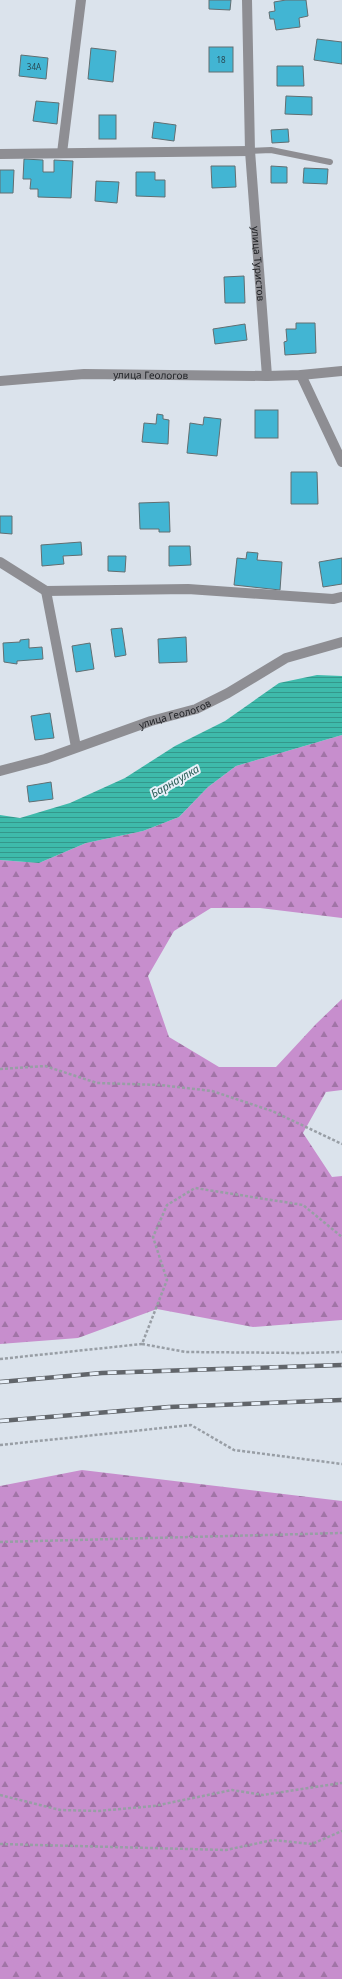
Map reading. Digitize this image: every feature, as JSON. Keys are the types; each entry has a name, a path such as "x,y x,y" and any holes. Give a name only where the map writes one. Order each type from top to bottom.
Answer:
{"street":[{"path":"62,153 81,0"},
{"name":"улица Туристов","path":"247,0 250,151 267,376"},
{"path":"0,154 250,151"},
{"name":"улица Геологов","path":"0,381 84,374 267,376 301,375 342,371"},
{"path":"301,375 342,462"},
{"path":"0,562 46,591 188,589 333,599 342,597"},
{"path":"46,591 76,747"},
{"name":"улица Геологов","path":"0,771 45,759 151,721 196,709 228,693 286,658 342,642"}],"lane":[{"path":"250,151 271,150 330,162"}],"path":[{"path":"0,1069 45,1066 97,1083 160,1085 212,1091 272,1111 342,1144"},
{"path":"142,1344 167,1280 153,1237 167,1205 195,1188 303,1205 342,1237"},
{"path":"0,1359 142,1344 186,1352 342,1352"},
{"path":"0,1445 191,1425 234,1450 342,1464"},
{"path":"0,1542 342,1533"},
{"path":"0,1795 60,1810 98,1811 154,1806 232,1790 264,1796 342,1783"},
{"path":"0,1844 226,1850 273,1840 312,1844 342,1831"}],"green space":[{"path":"342,735 342,918 260,908 211,908 174,931 148,976 169,1037 219,1067 276,1067 316,1024 342,999 342,1090 326,1092 303,1133 332,1177 342,1176 342,1320 253,1327 157,1309 78,1338 0,1344 0,860 39,863 86,843 143,831 179,817 208,787 236,766"},
{"path":"82,1470 342,1501 342,1979 0,1979 0,1486"}],"water":[{"name":"Барнаулка","path":"317,675 342,676 342,735 236,766 208,787 179,817 143,831 86,843 39,863 0,860 0,815 20,818 70,803 125,778 175,746 225,721 279,683"}],"building":[{"path":"209,0 231,0 230,10 209,9"},
{"path":"286,0 306,0 308,16 299,18 300,27 276,30 274,19 270,19 269,12 275,11 274,2"},
{"path":"317,39 342,42 342,64 314,60"},
{"path":"209,47 233,47 233,72 209,72"},
{"path":"91,48 116,51 113,82 88,79"},
{"path":"21,55 48,58 46,79 19,76"},
{"path":"277,66 303,66 304,86 277,86"},
{"path":"286,96 312,97 312,115 285,114"},
{"path":"36,101 59,103 57,124 33,121"},
{"path":"99,115 116,115 116,139 99,139"},
{"path":"154,122 176,125 174,141 152,138"},
{"path":"288,129 289,142 272,143 271,130"},
{"path":"24,159 43,160 43,172 54,172 54,160 73,161 71,198 38,197 38,189 30,189 31,179 23,179"},
{"path":"211,166 235,166 236,187 212,188"},
{"path":"271,166 287,167 287,183 271,183"},
{"path":"304,168 328,169 327,184 303,183"},
{"path":"0,170 14,170 13,193 0,193"},
{"path":"136,172 155,172 155,180 165,180 165,197 136,196"},
{"path":"96,181 119,182 117,203 95,201"},
{"path":"244,276 245,303 225,303 224,277"},
{"path":"296,323 315,323 316,353 285,355 284,342 287,341 286,329 296,329"},
{"path":"245,324 247,340 215,344 213,329"},
{"path":"255,410 278,410 278,438 255,438"},
{"path":"157,414 163,415 163,419 169,420 168,444 142,442 144,423 156,424"},
{"path":"204,417 221,419 217,456 187,453 190,423 203,425"},
{"path":"291,472 317,472 318,504 291,504"},
{"path":"169,502 170,532 159,532 159,529 140,529 139,503"},
{"path":"0,516 12,516 12,534 0,533"},
{"path":"81,542 82,555 63,556 64,564 42,566 41,545"},
{"path":"169,546 190,546 191,565 169,566"},
{"path":"247,552 258,553 257,560 282,562 280,590 234,585 237,558 246,559"},
{"path":"108,556 126,556 125,572 108,571"},
{"path":"342,558 342,584 323,587 319,562"},
{"path":"122,628 126,655 115,657 111,629"},
{"path":"186,637 187,662 159,663 158,639"},
{"path":"29,639 29,648 42,647 43,659 17,661 17,664 4,662 3,643 20,642 20,640"},
{"path":"90,643 94,669 76,672 72,646"},
{"path":"50,713 54,738 35,740 31,716"},
{"path":"51,782 53,799 29,802 27,786"}],"railway":[{"path":"0,1382 102,1373 342,1365"},
{"path":"0,1421 169,1407 342,1400"}]}
